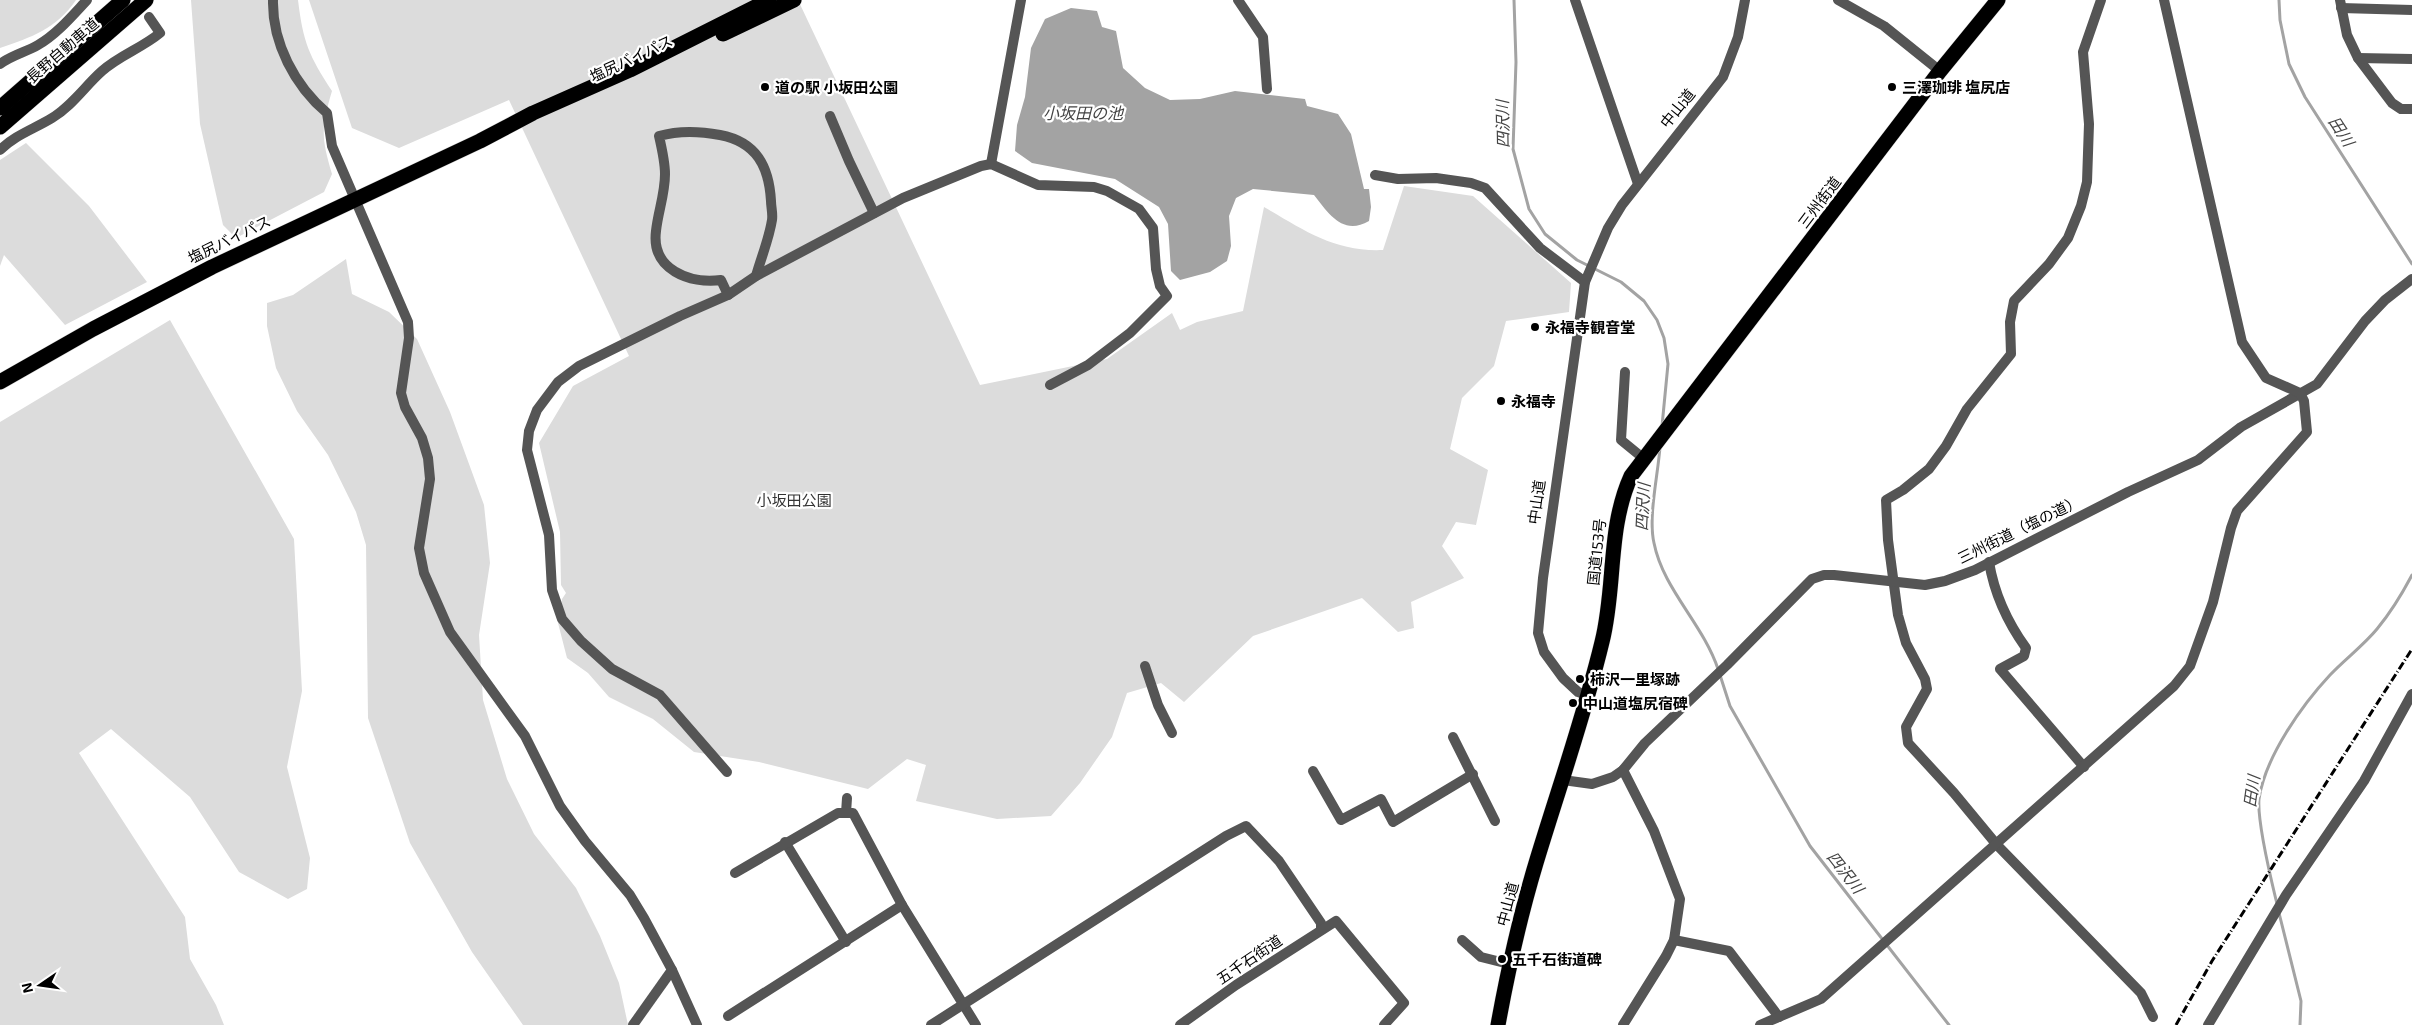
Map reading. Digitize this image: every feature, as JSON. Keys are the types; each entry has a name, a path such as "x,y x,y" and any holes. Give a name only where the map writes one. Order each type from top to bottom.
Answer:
{"highway":[{"name":"長野自動車道","path":"0,108 123,0"},
{"name":"長野自動車道","path":"0,127 146,0"},
{"name":"塩尻バイパス","path":"0,382 139,304 355,198 480,141 533,113 630,70 769,0"},
{"name":"塩尻バイパス","path":"480,141 526,127 794,0"},
{"name":"三州街道","path":"1668,425 1940,71 1998,0"},
{"name":"国道153号","path":"1587,695 1603,640 1619,508 1631,476 1668,425"},
{"name":"中山道","path":"1498,1025 1509,964 1536,864 1563,780 1587,695"}],"street":[{"path":"0,64 14,54 38,45 66,23 87,0"},
{"path":"273,0 276,30 283,52 296,78 316,104 327,113 332,146 408,322 409,338 401,393 405,407 422,438 428,458 430,479 419,548 424,573 450,632 525,736 560,806 585,841 630,895 672,970 697,1025"},
{"path":"1238,0 1263,37 1267,89"},
{"path":"1575,0 1638,184"},
{"name":"中山道","path":"1587,695 1578,692 1563,678 1544,652 1538,633 1543,578 1587,278 1608,228 1638,184 1723,77 1736,44 1745,0"},
{"path":"1838,0 1884,26 1940,71"},
{"path":"2101,0 2083,52 2089,124 2087,182 2082,206 2068,238 2049,264 2014,301 2010,322 2010,354 1967,409 1946,446 1929,469 1903,490 1886,500 1898,615 1906,643 1925,679 1927,689 1906,727 1908,744 1954,793 1997,845 2141,993 2153,1017"},
{"path":"1760,1025 1821,999 1997,845 2174,686 2190,666 2213,602 2237,511 2248,496 2307,432 2304,401 2300,393 2266,378 2242,342 2164,0"},
{"path":"992,164 1023,1"},
{"path":"2412,10 2341,4 2347,35 2358,58 2392,103 2401,109 2412,110"},
{"path":"0,150 22,133 53,118 116,60 149,43 160,33 149,17"},
{"path":"2358,58 2412,59"},
{"path":"830,116 848,161 874,213"},
{"path":"728,296 721,280 707,282 689,280 670,269 658,253 655,234 663,197 665,173 659,136 674,131 703,132 734,138 753,150 766,168 772,220 756,276"},
{"path":"727,772 660,696 612,670 581,641 562,619 552,590 549,535 527,450 530,431 537,410 558,382 579,366 680,316 728,296 756,276 874,213 961,173 992,164 1038,185 1080,185 1107,191 1139,209 1153,228 1156,269 1160,286 1167,296 1130,333 1088,365 1050,385"},
{"path":"1375,175 1398,179 1471,182 1485,188 1540,248 1587,278"},
{"name":"三州街道（塩の道）","path":"1563,780 1592,784 1613,777 1623,770 1645,743 1725,668 1812,579 1824,575 1834,575 1925,585 1975,570 2128,492 2198,460 2241,427 2317,384 2365,321 2385,300 2409,281"},
{"path":"1625,372 1621,440 1646,453"},
{"path":"1989,562 1992,583 2016,635 2026,648 2024,656 2000,669 2084,767"},
{"path":"1145,666 1158,705 1172,733"},
{"path":"2208,1025 2272,916 2364,781 2412,694"},
{"path":"1453,737 1495,821"},
{"path":"1623,770 1654,831 1680,899 1674,940 1623,1025"},
{"path":"1313,771 1342,820 1381,799 1393,822 1473,774"},
{"path":"846,813 847,798"},
{"path":"735,873 785,842 838,813 853,813 902,905 976,1025"},
{"path":"931,1025 1226,836 1246,826 1284,868 1320,923 1320,930"},
{"path":"785,842 846,942"},
{"path":"728,1016 902,905"},
{"name":"五千石街道","path":"1180,1025 1336,921 1404,1003 1384,1025"},
{"path":"1462,940 1481,957 1509,964"},
{"path":"1674,940 1730,951 1779,1017"},
{"path":"633,1025 672,970"}],"green space":[{"path":"0,0 76,0 52,25 33,36 0,48"},
{"path":"191,0 298,0 302,27 308,48 332,91 324,124 324,141 332,174 324,192 236,238 223,225 200,124"},
{"name":"小坂田公園","path":"309,0 798,0 980,385 1107,359 1172,313 1180,330 1197,322 1243,311 1264,207 1320,238 1349,247 1365,250 1383,250 1404,186 1473,196 1571,283 1569,312 1506,321 1494,366 1462,398 1450,449 1488,470 1476,525 1456,522 1442,546 1464,578 1411,602 1414,628 1398,632 1362,598 1253,636 1184,702 1161,683 1127,693 1112,737 1080,783 1051,816 997,819 916,801 926,765 907,759 868,789 759,762 694,752 653,719 609,697 588,673 567,658 558,623 562,599 566,593 561,585 560,532 539,443 573,386 629,356 509,100 399,148 352,128"},
{"path":"26,143 89,206 147,282 65,325 4,255 0,266 0,160"},
{"path":"346,259 352,294 389,312 417,339 450,412 484,505 490,563 479,635 483,700 507,779 534,834 576,888 600,936 619,983 628,1025 523,1025 472,952 410,843 368,718 366,545 356,512 328,455 297,411 276,368 267,326 267,303 293,295"},
{"path":"170,320 294,539 302,691 287,767 310,858 307,889 288,899 239,872 190,797 111,729 79,753 185,917 190,959 216,1005 224,1025 0,1025 0,422"}],"water":[{"name":"小坂田の池","path":"1071,8 1097,11 1102,27 1116,31 1123,68 1145,88 1170,100 1200,99 1235,91 1305,99 1307,106 1338,114 1351,134 1364,189 1369,189 1371,207 1369,221 1352,226 1337,221 1314,195 1253,189 1236,198 1229,216 1231,246 1227,261 1210,272 1180,280 1171,271 1168,224 1159,207 1115,179 1032,163 1015,151 1017,125 1025,97 1031,48 1045,19"}],"waterway":[{"name":"四沢川","path":"1514,0 1516,62 1513,149 1529,209 1545,234 1577,260 1621,282 1644,301 1657,320 1664,338 1668,364 1662,426"},
{"name":"田川","path":"2279,0 2280,20 2289,64 2305,97 2412,264"},
{"name":"四沢川","path":"1660,447 1652,521 1654,543 1666,576 1703,637 1718,669"},
{"name":"田川","path":"2277,904 2265,851 2259,809 2259,799 2269,766 2286,732 2308,701 2330,675 2377,629 2396,603 2412,575"},
{"name":"四沢川","path":"1720,675 1730,706 1810,846 1949,1025"},
{"name":"田川","path":"2279,913 2301,1001 2300,1025"}],"railway":[{"path":"2176,1025 2212,961 2412,649"}],"place":[{"name":"道の駅 小坂田公園","path":"765,87"},
{"name":"三澤珈琲 塩尻店","path":"1892,87"},
{"name":"永福寺観音堂","path":"1535,327"},
{"name":"永福寺","path":"1501,401"},
{"name":"柿沢一里塚跡","path":"1580,679"},
{"name":"中山道塩尻宿碑","path":"1573,703"},
{"name":"五千石街道碑","path":"1502,959"}]}
